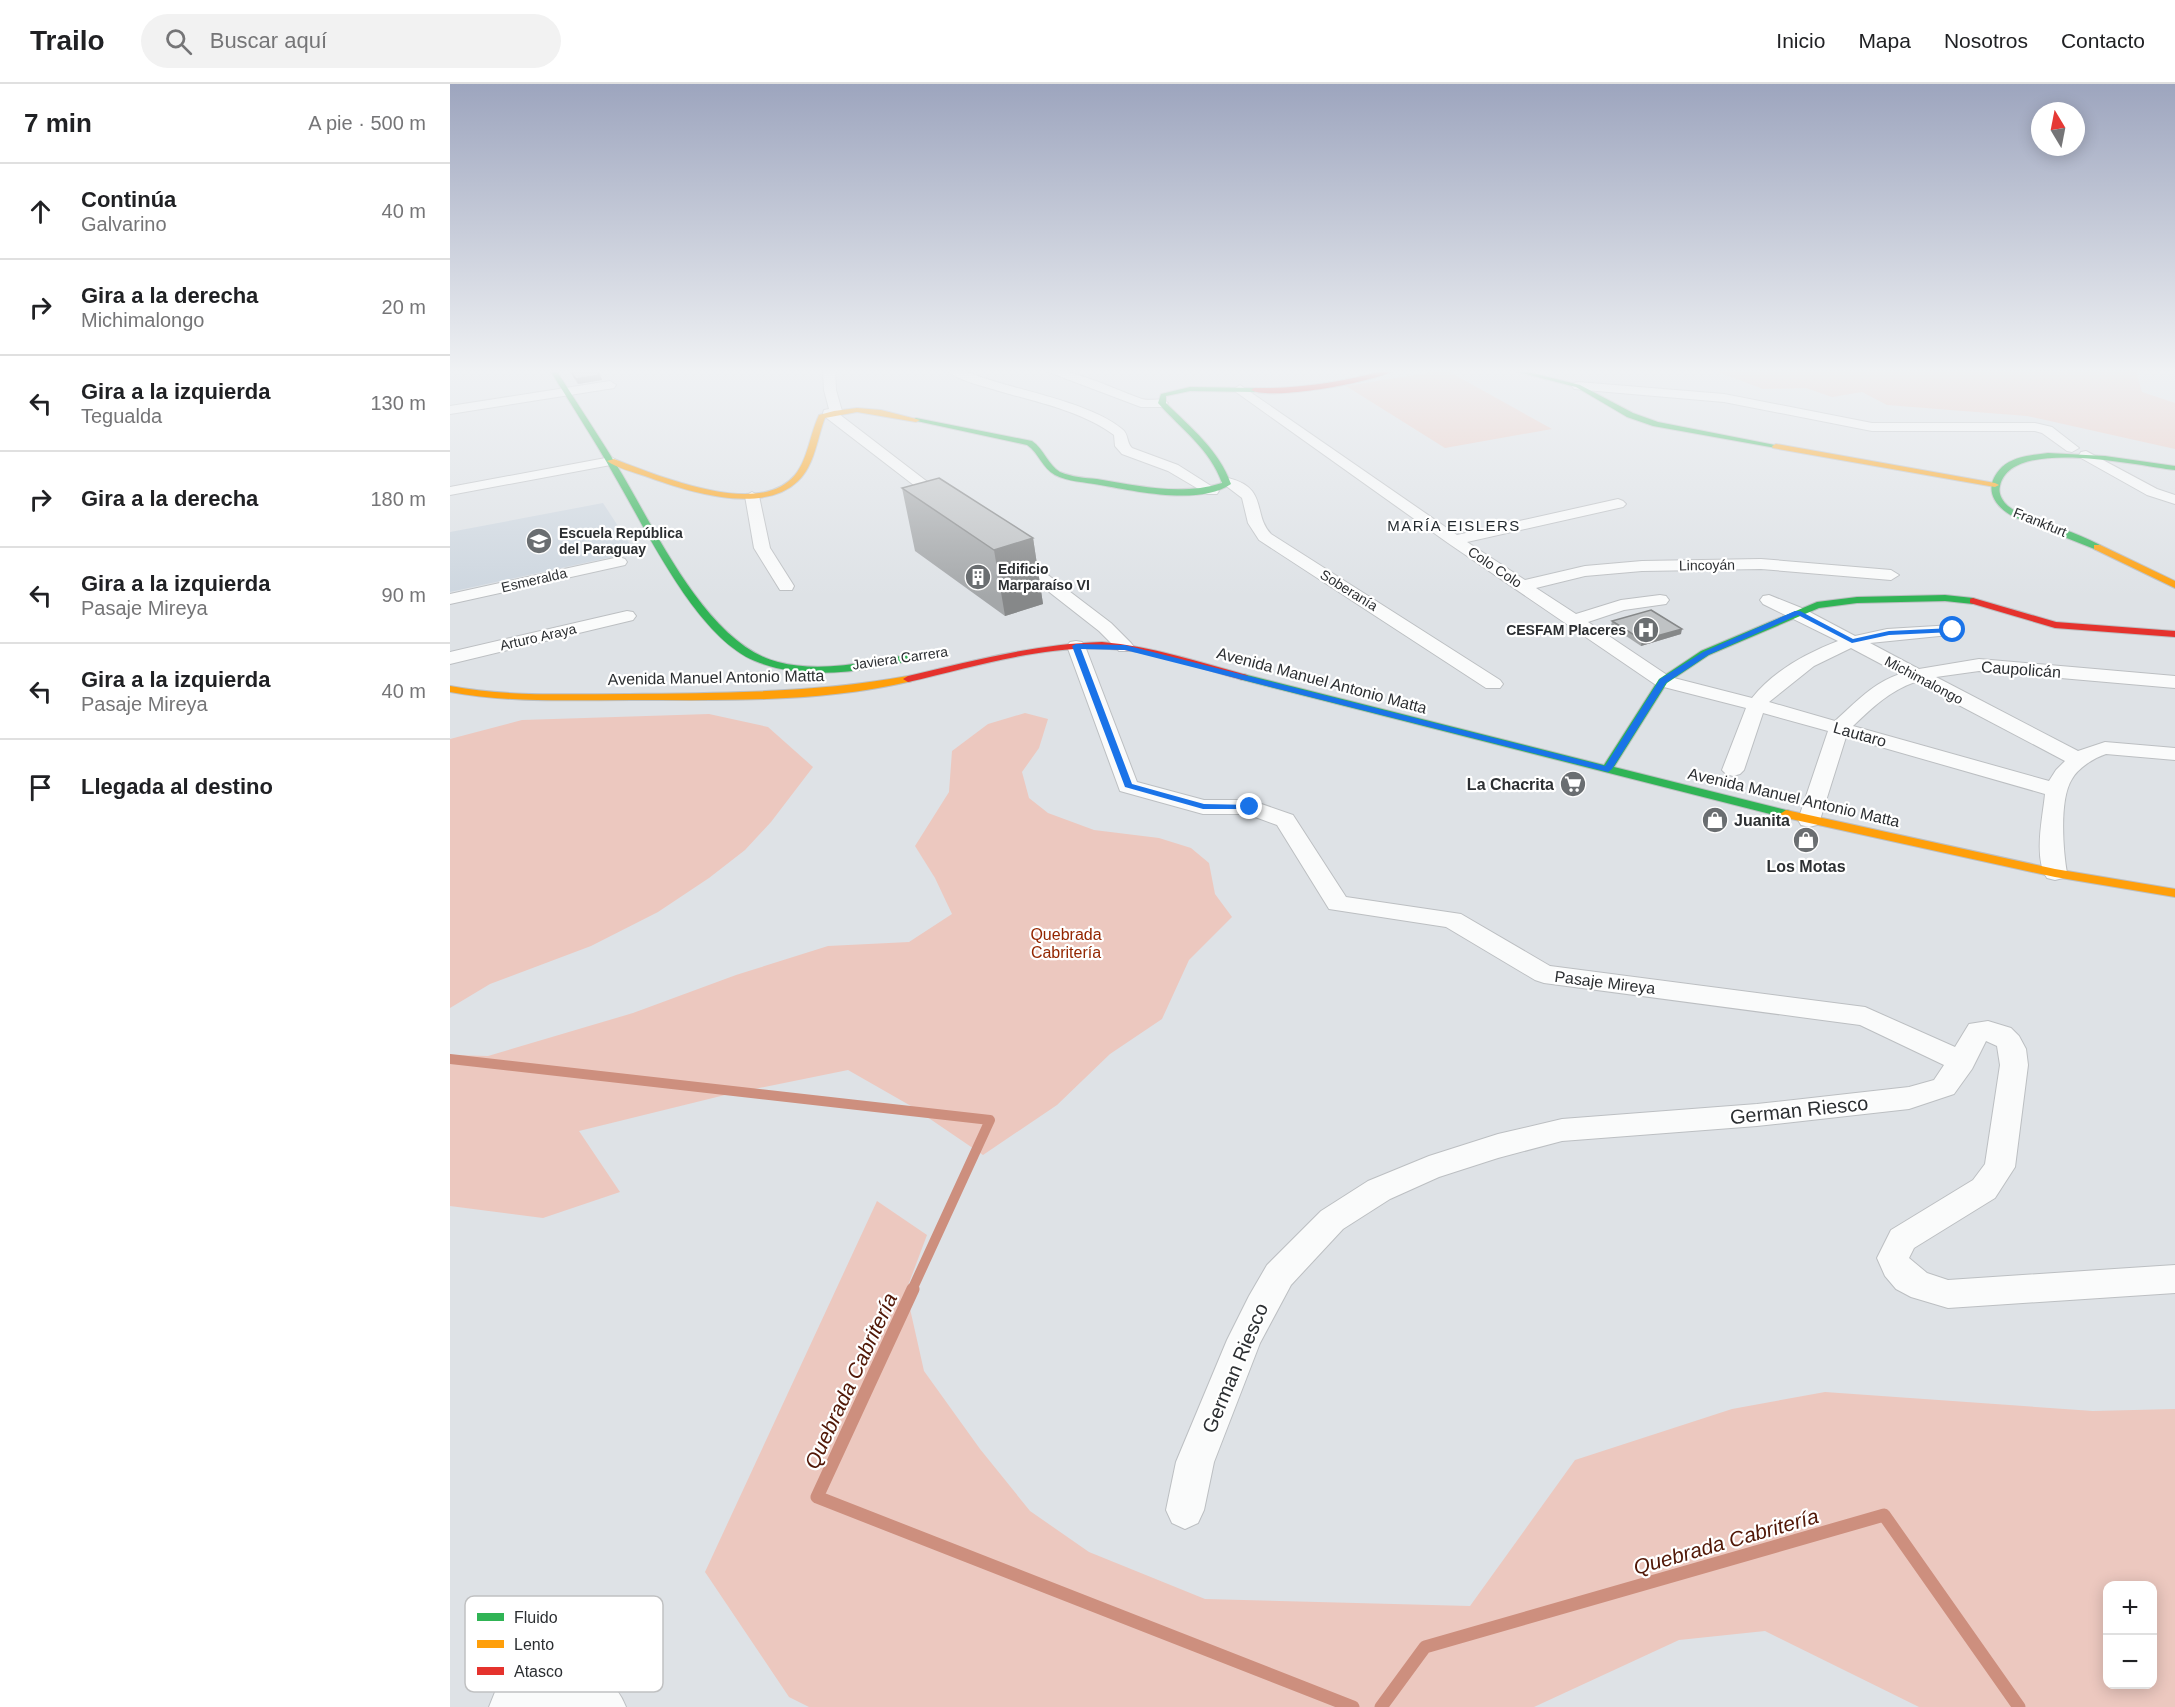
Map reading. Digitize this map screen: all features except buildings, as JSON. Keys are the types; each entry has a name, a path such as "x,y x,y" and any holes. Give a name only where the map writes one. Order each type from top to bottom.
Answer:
{"street":[{"name":"Javiera Carrera","path":"601,446 705,613 732,641 754,658 788,668 832,667 932,654 960,669"},
{"path":"450,491 611,461 710,493 752,495 782,490 798,478 810,446"},
{"path":"874,446 958,513"},
{"path":"1035,446 1038,447 1049,468 1067,477 1174,492 1212,491 1228,482 1215,461 1201,446"},
{"path":"1122,446 1127,451 1173,468 1212,491"},
{"name":"Colo Colo","path":"1320,446 1663,681"},
{"path":"1777,446 1995,485 2000,473 2017,462 2059,454 2086,455 2175,468"},
{"path":"2086,455 2152,492 2175,500"},
{"name":"Soberanía","path":"1228,482 1237,486 1251,498 1256,527 1265,537 1493,684"},
{"name":"Frankfurt","path":"1995,485 1996,498 2003,507 2064,532 2175,585"},
{"path":"752,495 762,548 786,586"},
{"path":"1454,540 1618,504"},
{"path":"1004,548 1105,627 1125,647"},
{"name":"Esmeralda","path":"450,599 619,562"},
{"name":"Lincoyán","path":"1523,586 1585,571 1642,566 1761,564 1891,575"},
{"path":"1608,769 1663,681 1705,653 1798,613 1835,601 1945,598 1978,603 2055,625 2175,634"},
{"path":"1574,621 1621,605 1660,600"},
{"name":"Michimalongo","path":"1769,600 2081,759"},
{"name":"Arturo Araya","path":"450,658 627,616"},
{"path":"1733,770 1757,705 1767,692 1797,669 1852,641 1889,633 1953,630"},
{"path":"991,646 1049,642 1076,646"},
{"name":"Avenida Manuel Antonio Matta","path":"450,689 491,696 531,697 767,696 864,688 1076,646 1125,647 1809,820 2055,873 2175,893"},
{"name":"Pasaje Mireya","path":"1076,646 1128,786 1203,807 1250,807 1285,820 1338,904 1452,920 1544,974 1865,1016 1962,1062"},
{"name":"Caupolicán","path":"1809,820 1839,728 1878,692 1892,683 1915,675 1951,668 1997,665 2175,682"},
{"name":"Lautaro","path":"1663,681 1757,705 2056,790"},
{"path":"2055,873 2051,845 2056,790 2063,774 2096,750 2115,747 2175,754"},
{"name":"German Riesco","path":"1185,1510 1195,1462 1244,1340 1279,1275 1332,1220 1379,1190 1429,1168 1498,1146 1562,1130 1757,1115 1909,1098 1944,1087 1962,1062 1972,1040 1979,1031 1993,1031 2006,1037 2013,1049 2014,1065 2000,1167 1984,1189 1902,1239 1893,1258 1896,1268 1904,1278 1921,1287 1948,1294 2175,1279"},
{"path":"510,1707 557,1692"},
{"path":"586,1692 605,1707"}],"shaded area":[{"name":"Escuela República del Paraguay","path":"603,503 633,549 626,554 450,592 450,532"}],"green space":[{"path":"2160,446 2175,446 2175,449"},
{"name":"Quebrada Cabritería","path":"1025,713 1048,719 1039,748 1022,772 1029,798 1048,813 1094,830 1159,838 1191,848 1209,863 1215,894 1232,917 1189,960 1162,1019 1110,1054 1057,1105 983,1155 911,1106 848,1070 725,1095 579,1131 620,1192 543,1218 450,1206 450,1055 488,1056 633,1013 736,975 828,946 909,942 952,914 935,878 915,846 949,792 952,751 988,724"},
{"path":"709,714 768,727 813,767 771,822 745,850 709,878 658,912 591,946 490,984 450,1008 450,739 522,720"},
{"path":"877,1201 927,1235 906,1291 924,1371 980,1449 1030,1511 1089,1552 1205,1599 1470,1606 1575,1460 1732,1409 1825,1392 2093,1411 2175,1409 2175,1707 1919,1707 1765,1631 1679,1640 1534,1707 809,1707 789,1697 705,1572"}],"waterway":[{"name":"Quebrada Cabritería","path":"450,1059 990,1120 912,1290"},
{"name":"Quebrada Cabritería","path":"913,1289 817,1497 1353,1707"},
{"name":"Quebrada Cabritería","path":"1381,1707 1425,1647 1884,1515 2019,1707"}],"traffic: fast":[{"path":"600,446 678,576 696,602 735,645 756,658 775,665 795,668 860,666 922,655"},
{"path":"1034,446 1052,470 1062,475 1163,492 1196,491 1227,484 1217,461 1205,446"},
{"path":"2097,547 2023,518 2002,506 1995,491 1996,484 2005,468 2024,459 2048,456 2105,458 2175,468"},
{"path":"1607,769 1663,681 1705,653 1817,605 1857,600 1945,598 1973,601"},
{"path":"1243,677 1786,814"}],"traffic: slow":[{"path":"611,461 705,491 732,496 757,496 778,491 795,480 808,458 812,446"},
{"path":"1776,446 1995,485"},
{"path":"2097,547 2175,585"},
{"path":"450,689 494,696 538,698 733,697 838,690 908,679"},
{"path":"1786,814 2055,873 2175,893"}],"traffic: jam":[{"path":"1973,601 2055,625 2175,634"},
{"path":"908,679 1017,654 1046,649 1102,645 1141,650 1243,677"}],"place":[{"name":"Escuela República del Paraguay","path":"539,541"},
{"name":"Edificio Marparaíso VI","path":"978,577"},
{"name":"CESFAM Placeres","path":"1646,630"},
{"name":"La Chacrita","path":"1573,784"},
{"name":"Juanita","path":"1715,820"},
{"name":"Los Motas","path":"1806,840"}],"district":[{"name":"MARÍA EISLERS","path":"1454,526"}],"route":[{"path":"1250,807 1203,807 1128,786 1076,646 1125,647 1608,769 1663,681 1705,653 1738,637 1798,613 1852,641 1889,633 1953,630"}]}
